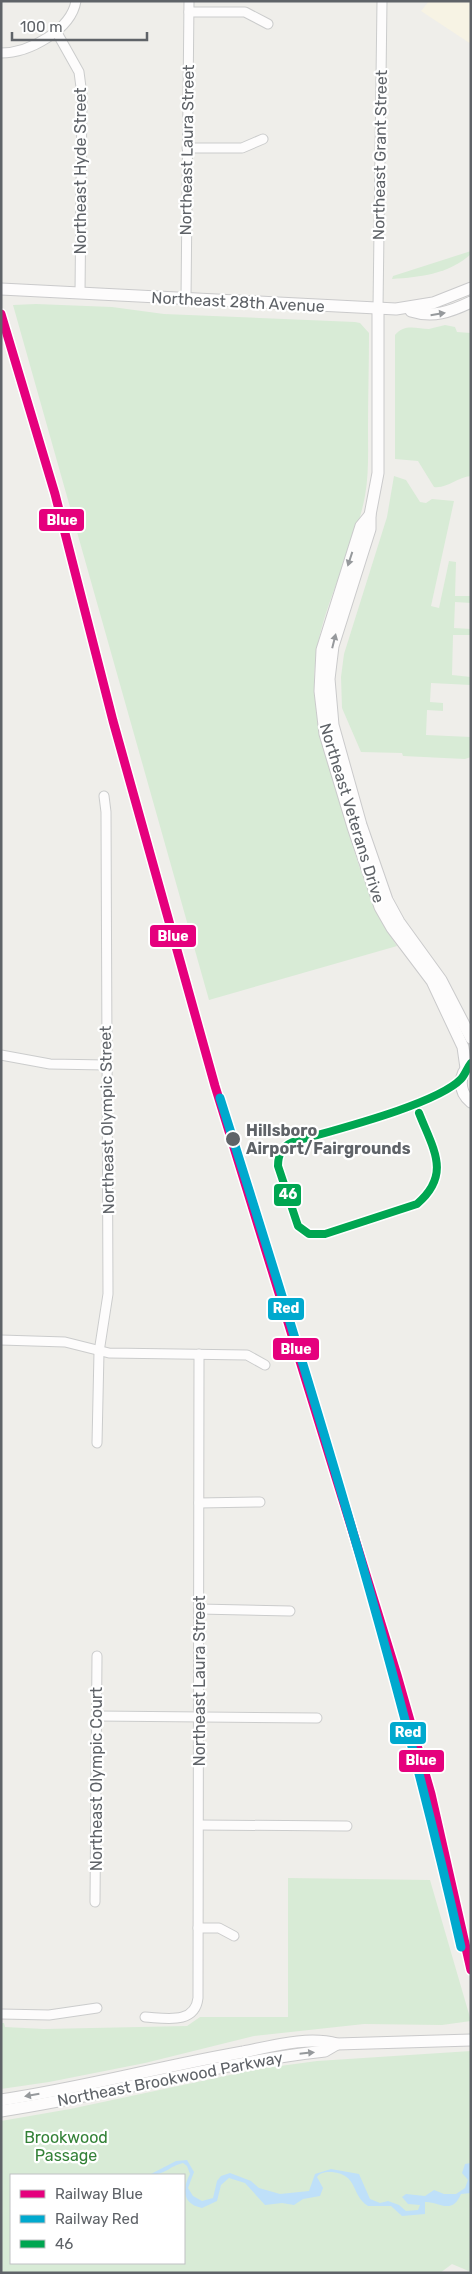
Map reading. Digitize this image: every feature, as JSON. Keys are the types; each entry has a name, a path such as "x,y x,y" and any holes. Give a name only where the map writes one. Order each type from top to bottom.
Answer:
{"street":[{"path":"1,53 26,48 56,31 68,20 76,1"},
{"name":"Northeast Laura Street","path":"186,299 189,1"},
{"name":"Northeast Grant Street","path":"378,308 382,1"},
{"path":"189,12 245,12 268,24"},
{"name":"Northeast Hyde Street","path":"56,31 79,72 82,95 80,293"},
{"path":"187,148 242,148 263,139"},
{"name":"Northeast 28th Avenue","path":"1,289 404,309 433,304 471,288"},
{"path":"404,309 431,315 441,314 471,302"},
{"name":"Northeast Veterans Drive","path":"378,308 378,473 370,515 370,529 333,646 329,679 333,725 361,825 387,900 399,922 441,980 471,1038"},
{"name":"Northeast Veterans Drive","path":"370,515 361,526 322,650 320,691 325,734 366,868 380,907 392,928 432,981 463,1047 468,1066 461,1085 465,1097 471,1102"},
{"name":"Northeast Olympic Street","path":"97,1443 99,1352 108,1294 106,812 104,796"},
{"path":"1,1055 50,1064 106,1065"},
{"path":"1,1340 65,1342 99,1352 247,1355 265,1365"},
{"name":"Northeast Laura Street","path":"145,2017 181,2018 191,2014 197,2007 199,1354"},
{"path":"199,1503 260,1502"},
{"path":"199,1609 290,1611"},
{"name":"Northeast Olympic Court","path":"96,1902 97,1656"},
{"path":"97,1716 317,1718"},
{"path":"199,1825 347,1826"},
{"path":"198,1928 219,1928 234,1936"},
{"path":"1,2014 49,2015 97,2008"},
{"name":"Northeast Brookwood Parkway","path":"1,2100 88,2085 255,2050 324,2040 337,2044 468,2040"},
{"name":"Northeast Brookwood Parkway","path":"1,2111 88,2096 219,2067 325,2051 337,2044"}],"shaded area":[{"path":"429,1 471,1 471,44 421,11"}],"green space":[{"path":"471,251 471,254 462,261 444,270 413,277 392,279 393,276"},
{"path":"13,305 112,307 164,314 355,322 360,323 369,333 368,462 365,496 355,534 327,609 322,628 317,648 315,691 320,734 354,851 372,900 397,946 209,1000"},
{"path":"445,325 455,327 457,332 471,333 471,476 443,486 434,487 418,461 395,459 395,335 403,329 411,327 429,329"},
{"path":"394,476 406,480 420,502 426,503 432,499 454,501 431,606 439,608 449,561 456,562 455,596 471,596 471,603 455,602 454,628 471,629 471,635 453,635 452,675 471,677 471,685 431,683 430,702 443,703 443,711 427,710 426,735 471,737 471,757 465,759 403,756 402,753 361,752 342,708 341,677 344,654 387,517"},
{"path":"288,1878 430,1880 471,2021 442,2025 364,2024 254,2036 145,2063 49,2082 1,2089 1,2023 4,2023 5,2027 44,2029 187,2026 200,2017 288,2017"},
{"name":"Brookwood Passage","path":"471,2051 471,2272 452,2264 440,2273 1,2273 1,2121 70,2109 258,2069 317,2061"}],"water":[{"path":"187,2160 194,2172 188,2188 193,2196 202,2201 213,2198 217,2181 221,2176 230,2173 251,2181 259,2188 280,2194 309,2191 315,2174 331,2169 359,2174 370,2199 380,2203 388,2201 399,2205 406,2211 418,2210 420,2205 408,2204 402,2197 406,2194 425,2196 434,2190 444,2194 456,2194 465,2188 468,2180 462,2173 465,2164 471,2163 471,2193 461,2194 457,2201 449,2206 425,2202 425,2214 402,2216 391,2206 368,2206 362,2201 351,2181 341,2174 327,2172 317,2177 323,2188 320,2196 303,2199 294,2205 282,2203 265,2205 245,2183 229,2178 221,2185 217,2201 202,2208 191,2203 185,2195 187,2180 190,2174 187,2166 183,2163 160,2174 151,2174 176,2161"}],"rail line":[{"name":"Blue","path":"1,314 55,494 113,721 215,1086 397,1675 431,1794 471,1970"},
{"name":"Red","path":"220,1098 350,1520 436,1840 461,1947"}],"transit line":[{"name":"46","path":"419,1113 434,1150 437,1172 428,1193 417,1204 325,1234 309,1234 298,1226 278,1166 280,1154 286,1146 293,1142 382,1116 429,1098 448,1089 461,1079 471,1063"}],"place":[{"name":"Hillsboro Airport/Fairgrounds","path":"233,1139"}]}
